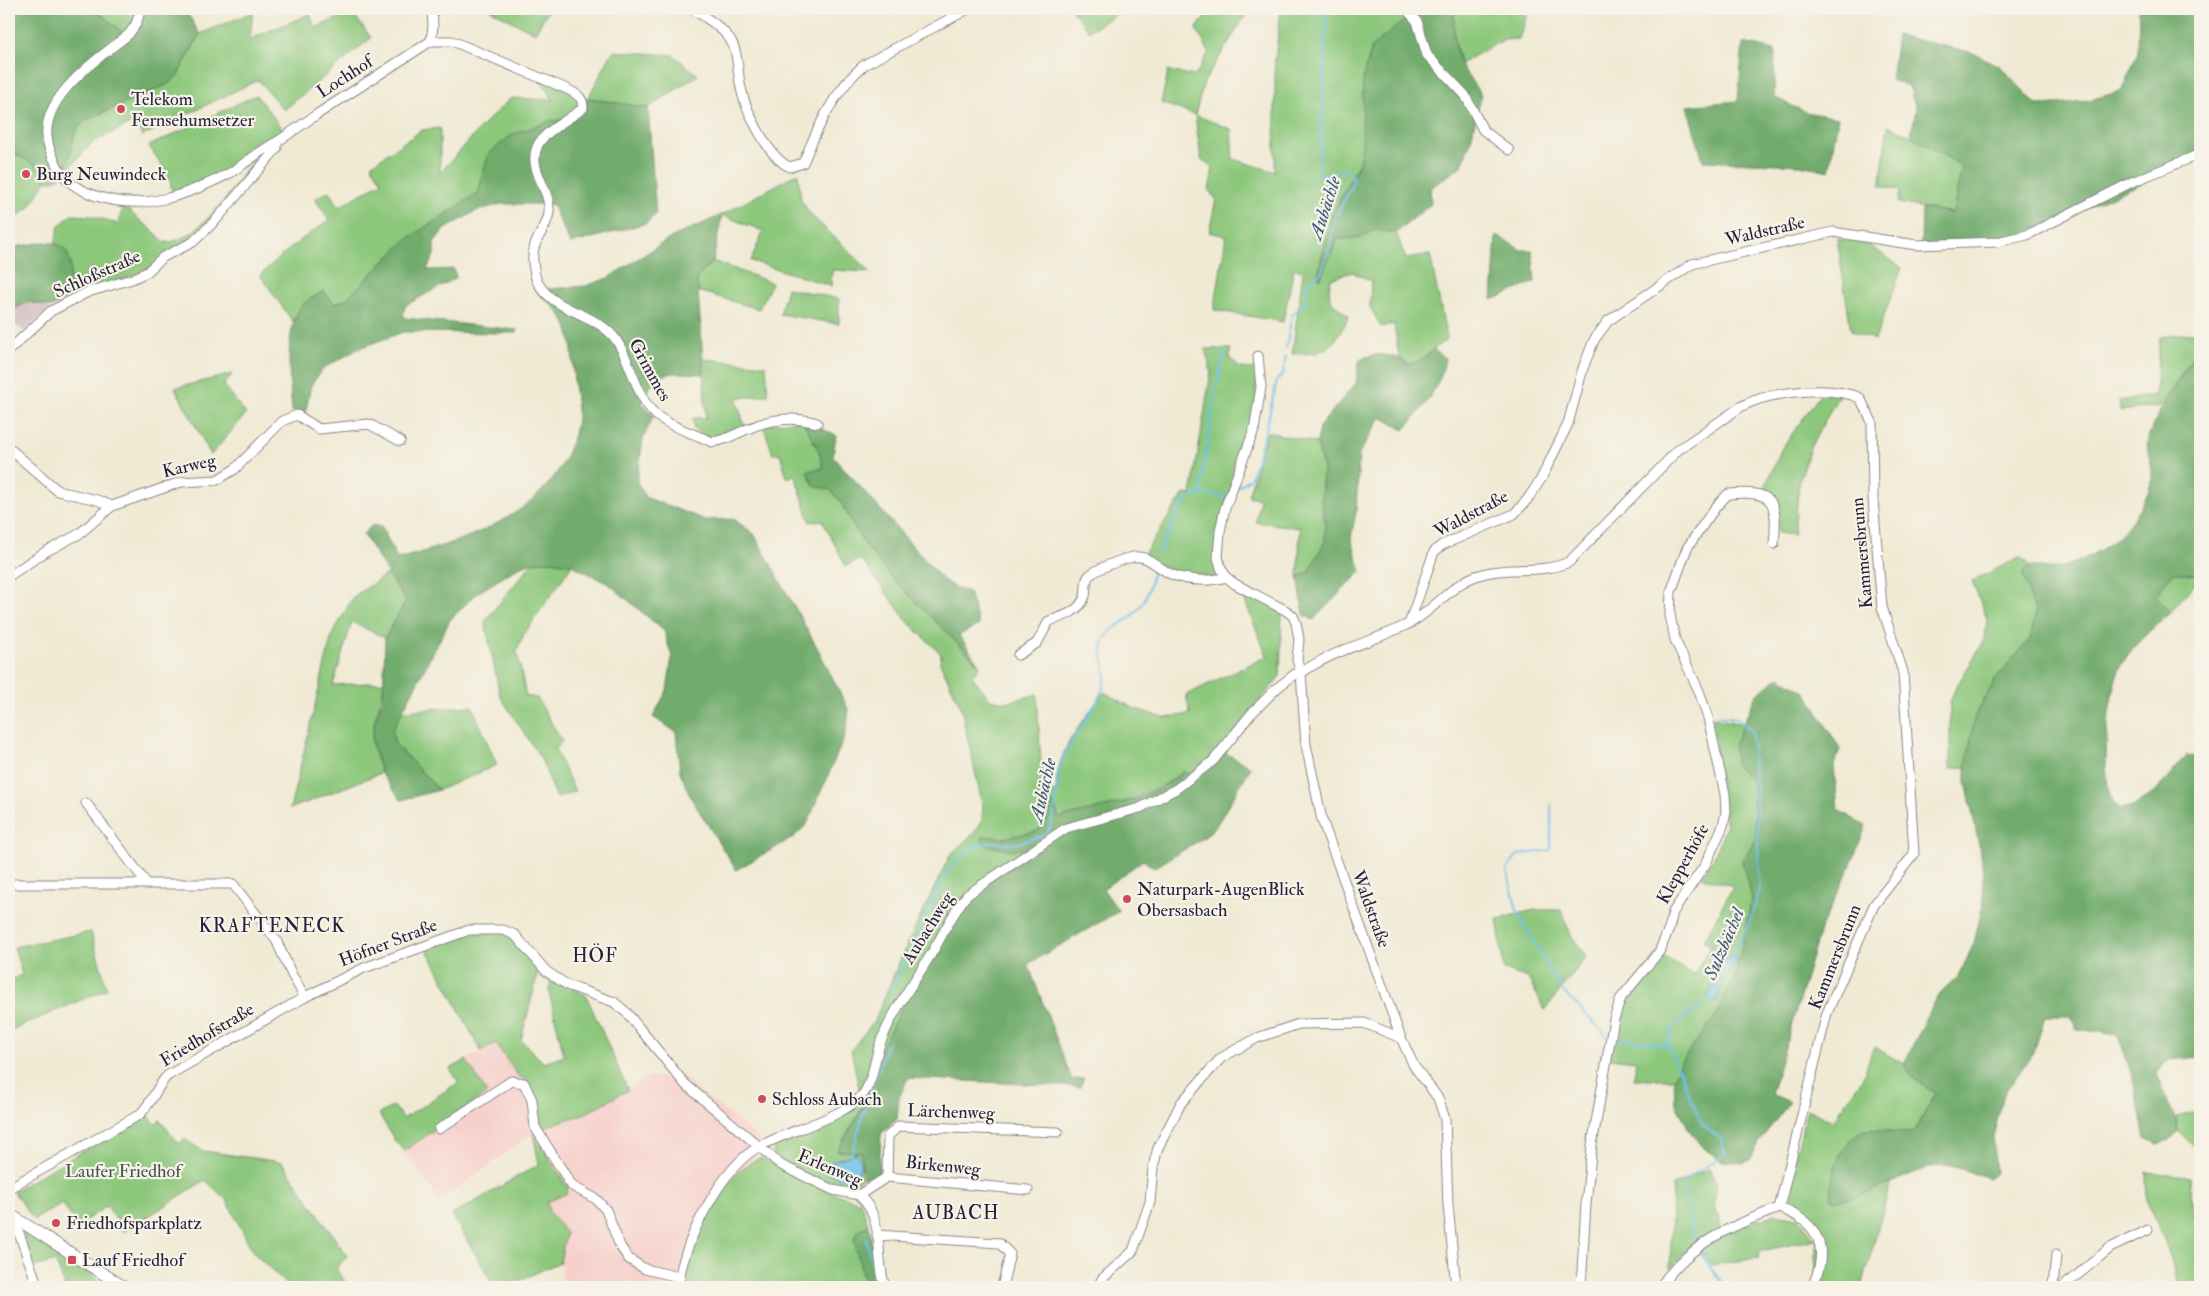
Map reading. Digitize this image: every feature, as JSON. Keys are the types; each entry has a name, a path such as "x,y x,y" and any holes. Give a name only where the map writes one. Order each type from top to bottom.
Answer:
{"main road":[{"path":"14,1217 124,1287"}],"street":[{"name":"Lochhof","path":"141,9 136,24 129,34 61,94 48,117 46,136 54,162 69,184 79,190 108,200 131,204 167,199 200,188 232,172 256,157 271,143 277,142 431,41"},
{"path":"431,41 433,26 432,9"},
{"path":"691,9 718,27 730,39 735,50 744,103 776,159 790,167 803,163 825,111 852,74 864,65 968,9"},
{"path":"1406,9 1418,21 1427,55 1465,95 1483,130 1509,150"},
{"name":"Grimmes","path":"431,41 452,41 580,96 583,108 544,137 539,144 534,160 548,202 549,214 535,241 532,258 537,283 553,301 600,324 614,338 625,356 644,400 659,418 712,442 720,442 761,423 790,418 817,423"},
{"name":"Schloßstraße","path":"9,350 52,311 88,292 132,280 147,272 163,257 194,242 216,220 277,148 277,142"},
{"name":"Waldstraße","path":"1409,624 1434,552 1442,545 1514,514 1541,479 1568,424 1583,368 1594,340 1608,322 1692,264 1833,232 1916,245 1997,242 2027,235 2132,182 2200,154"},
{"path":"1018,655 1037,644 1049,621 1069,614 1080,605 1085,596 1086,582 1090,575 1130,557 1142,556 1173,575 1212,581 1226,578 1218,557 1220,531 1225,508 1254,430 1261,387 1258,356"},
{"name":"Kammersbrunn","path":"1409,624 1474,576 1492,572 1540,571 1569,562 1678,450 1742,406 1752,401 1783,395 1836,390 1860,398 1872,422 1873,499 1882,608 1903,672 1914,854 1874,905 1834,991 1779,1208"},
{"name":"Karweg","path":"9,576 45,552 80,534 112,506 181,482 217,480 235,470 282,421 297,415 319,429 369,424 400,441"},
{"path":"9,448 58,491 97,500 112,506"},
{"name":"Klepperhöfe","path":"1582,1287 1586,1204 1592,1145 1614,1019 1621,998 1659,952 1669,929 1673,912 1683,894 1705,865 1718,841 1726,812 1725,794 1708,718 1699,691 1675,640 1670,615 1671,592 1686,548 1715,508 1728,494 1753,492 1765,495 1772,502 1776,522 1774,544"},
{"name":"Waldstraße","path":"1226,578 1293,616 1299,639 1298,674 1306,745 1322,820 1401,1038 1414,1066 1438,1098 1445,1119 1448,1205 1456,1287"},
{"path":"1298,674 1322,658 1409,624"},
{"name":"Aubachweg","path":"678,1287 687,1247 701,1216 732,1172 758,1147 830,1116 854,1102 864,1093 871,1079 881,1041 898,1004 938,944 955,910 967,896 1066,828 1140,808 1176,789 1213,761 1251,714 1277,688 1298,674"},
{"path":"86,803 147,884"},
{"path":"9,884 233,884 276,940 292,975 305,996"},
{"name":"Höfner Straße","path":"305,996 364,968 468,930 503,930 515,935 546,972 568,985 614,1002 685,1084 758,1147"},
{"name":"Friedhofstraße","path":"9,1188 140,1115 148,1106 159,1084 167,1076 305,996"},
{"path":"1098,1287 1102,1280 1134,1251 1150,1202 1153,1167 1158,1148 1181,1103 1221,1058 1256,1038 1299,1024 1364,1023 1401,1038"},
{"path":"439,1129 511,1081 524,1084 532,1100 535,1127 572,1186 596,1199 606,1210 620,1246 629,1259 645,1269 679,1278"},
{"name":"Lärchenweg","path":"887,1177 888,1136 899,1126 1058,1132"},
{"name":"Erlenweg","path":"758,1147 781,1165 808,1180 833,1190 860,1195 871,1211 877,1235 880,1273 885,1287"},
{"name":"Birkenweg","path":"860,1195 887,1177 1028,1190"},
{"path":"1660,1287 1674,1267 1696,1247 1728,1228 1779,1208 1800,1216 1816,1232 1820,1262 1818,1274 1812,1287"},
{"path":"14,1217 38,1287"},
{"path":"2063,1287 2110,1248 2148,1230"},
{"path":"877,1235 999,1243 1010,1254 1002,1287"},
{"path":"2053,1287 2056,1255"}],"shaded area":[{"path":"28,302 52,307 25,331 9,322 9,312"},
{"path":"495,1043 517,1075 526,1080 535,1096 542,1128 586,1113 628,1090 648,1076 673,1079 680,1074 700,1092 745,1126 761,1142 752,1160 747,1164 687,1263 681,1287 564,1287 560,1262 566,1233 549,1212 547,1202 567,1193 533,1133 440,1201 404,1151 487,1092 466,1060"}],"green space":[{"path":"9,9 95,9 126,35 139,9 185,9 200,34 178,75 168,84 84,121 75,133 65,172 55,181 46,181 37,166 17,155 9,157"},
{"path":"95,9 139,9 126,35"},
{"path":"489,9 549,9 535,33"},
{"path":"1071,9 1125,9 1089,31"},
{"path":"1211,9 1241,9 1247,13 1204,82 1195,115 1161,103 1168,71 1195,76 1209,52 1196,29"},
{"path":"1281,9 1402,9 1409,16 1362,145 1359,163 1332,214 1320,278 1337,240 1360,237 1376,230 1396,233 1406,259 1430,255 1447,339 1418,362 1408,364 1399,357 1394,324 1381,327 1370,307 1371,281 1352,272 1331,279 1330,297 1338,308 1349,316 1339,336 1322,351 1292,354 1303,272 1294,268 1283,322 1214,310 1226,236 1209,232 1216,199 1209,191 1213,167 1201,159 1195,115 1231,129 1233,159 1275,172 1275,59"},
{"path":"1438,9 1454,9 1454,38 1460,64 1481,95 1471,140 1462,166 1430,188 1431,204 1396,233 1376,230 1360,237 1337,240 1320,279 1318,273 1332,214 1359,163 1362,145 1363,78 1372,47 1409,16"},
{"path":"1454,9 1529,9 1519,39 1503,40 1460,64 1454,38"},
{"path":"2139,9 2200,9 2200,155 2138,185 2021,235 1921,248 1922,208 1953,213 1962,166 1911,136 1916,109 1909,86 1891,80 1897,35 1974,53 2001,67 2037,105 2070,103 2101,97 2122,90 2138,52"},
{"path":"253,12 250,39 310,14 315,28 352,12 371,38 284,110 258,80 142,136 134,122 93,142 65,172 75,133 84,121 168,84 178,75 200,34"},
{"path":"1743,43 1775,50 1774,97 1805,112 1838,118 1829,171 1800,165 1703,161 1687,106 1738,101"},
{"path":"613,51 673,55 698,75 648,108 588,98"},
{"path":"537,73 588,98 586,109 489,153 478,193 406,240 346,299 334,304 324,291 302,305 293,322 260,275 294,245 329,220 315,199 329,191 339,207 382,182 371,165 422,130 440,128 440,173 484,124 511,98 553,100"},
{"path":"256,95 286,133 232,170 173,195 169,176 149,146"},
{"path":"588,98 648,108 656,214 647,223 570,244 552,204 501,204 476,211 444,230 434,242 434,255 427,270 454,269 456,278 406,305 403,313 405,318 517,330 516,333 403,332 362,347 324,368 311,385 305,415 292,411 289,372 290,342 296,316 302,306 324,291 334,304 346,299 406,240 478,193 489,153 513,134 550,121 574,119 586,109"},
{"path":"1888,125 1911,136 1962,166 1953,213 1898,203 1900,191 1880,185"},
{"path":"274,147 216,216 183,246 145,270 66,299 70,285 61,246 55,244 59,226 71,215 91,216 118,224 124,204 164,242 183,238 212,214 227,197 251,163"},
{"path":"10,155 16,155 32,162 46,181 28,209 9,222"},
{"path":"798,173 801,200 811,215 871,272 832,270 831,286 751,261 763,231 722,215"},
{"path":"722,215 713,261 697,278 704,374 673,373 659,378 653,383 642,403 654,415 643,439 637,481 645,497 705,520 734,519 754,534 819,651 849,711 845,736 807,824 794,837 736,870 691,798 680,772 676,732 653,717 667,690 672,657 664,631 609,584 572,565 552,561 533,562 519,567 476,594 450,620 392,731 395,744 439,790 401,800 381,773 372,741 375,719 383,700 385,638 406,601 363,534 372,525 382,527 397,559 454,542 482,530 509,517 532,500 552,479 567,455 577,415 570,335 564,320 558,312 535,290 586,286 608,278 672,237"},
{"path":"1496,235 1521,250 1532,250 1535,282 1492,300"},
{"path":"1837,238 1869,245 1902,268 1875,340 1851,331"},
{"path":"45,242 59,245 66,250 69,256 71,271 66,299 52,307 28,302 9,312 9,248"},
{"path":"713,261 772,283 759,309 698,291 697,278"},
{"path":"787,288 839,299 839,324 780,314"},
{"path":"2200,332 2200,350 2196,352 2161,406 2120,411 2119,401 2155,395 2160,337"},
{"path":"1205,349 1231,349 1229,357 1240,368 1257,369 1255,413 1217,532 1222,573 1216,578 1170,571 1143,555 1184,494 1191,495 1211,371"},
{"path":"1434,350 1445,358 1440,378 1424,406 1404,430 1381,417 1359,454 1356,512 1351,538 1361,572 1313,620 1304,615 1298,577 1309,572 1325,541 1325,522 1321,503 1323,470 1317,443 1319,427 1356,383 1359,361 1370,356 1384,355 1397,358 1408,364 1418,362"},
{"path":"2200,350 2200,574 2172,573 2156,596 2170,613 2135,646 2119,670 2109,715 2106,753 2108,786 2112,799 2120,809 2140,802 2158,789 2187,755 2200,759 2200,1057 2169,1060 2157,1070 2158,1078 2174,1115 2178,1131 2170,1140 2157,1144 2145,1138 2132,1075 2118,1035 2077,1029 2070,1016 2045,1016 2034,1052 2004,1094 1993,1137 1996,1173 1989,1179 1958,1168 1941,1165 1928,1168 1855,1197 1831,1199 1834,1170 1842,1150 1848,1142 1855,1135 1868,1130 1914,1133 1936,1092 1915,1080 1904,1064 1930,1011 1940,994 1959,976 1974,943 1984,900 1982,861 1966,781 1966,767 1975,716 1997,677 2030,639 2036,613 2023,576 2026,569 2037,567 2056,568 2077,562 2111,543 2125,529 2139,510 2152,481 2147,445 2149,435 2164,403 2196,352"},
{"path":"703,359 766,365 768,395 736,398 745,427 725,436 714,438 701,434 694,429 693,418 706,418"},
{"path":"232,374 224,385 246,414 211,455 175,388"},
{"path":"1822,392 1839,395 1810,448 1799,483 1794,535 1778,533 1773,499 1764,489 1782,448"},
{"path":"802,420 819,451 823,468 807,472 831,490 840,501 863,542 891,577 980,666 972,676 990,699 1007,702 1037,694 1041,763 1047,793 1056,791 1060,762 1065,750 1071,738 1104,692 1133,708 1165,718 1190,714 1186,695 1267,656 1240,589 1282,611 1280,676 1220,750 1192,775 1183,772 1138,797 1059,818 1053,803 1049,806 1049,816 1038,831 1004,838 985,836 986,845 1009,850 1033,848 869,1076 860,1093 851,1050 875,1020 903,953 950,855 974,833 981,823 983,808 961,707 940,663 941,654 907,621 861,559 846,566 822,520 810,522 795,475 787,478 780,453 773,454 763,425"},
{"path":"802,420 836,435 833,456 941,578 955,588 969,592 979,625 959,635 980,666 891,577 863,542 840,501 831,490 814,486 807,471 823,468 819,451"},
{"path":"1267,432 1317,443 1323,470 1321,503 1325,522 1325,541 1309,573 1298,577 1300,528 1256,522 1260,499 1248,496"},
{"path":"2021,557 2031,567 2026,569 2023,576 2036,613 2030,639 1997,677 1975,716 1966,767 1950,769 1950,702 1955,689 1985,639 1987,619 1972,581"},
{"path":"552,561 572,565 524,634 517,651 526,696 537,698 562,741 555,750 575,791 557,798 540,757 500,696 485,621 533,562"},
{"path":"2172,573 2200,574 2200,577 2170,613 2155,596"},
{"path":"387,574 406,601 385,638 352,622 333,685 384,682 372,734 373,749 381,773 290,809 332,635 353,597"},
{"path":"1779,677 1806,692 1840,749 1834,765 1838,810 1866,826 1850,867 1820,930 1771,1094 1790,1102 1761,1139 1750,1160 1743,1163 1722,1161 1705,1149 1689,1130 1675,1101 1674,1079 1682,1060 1716,1016 1735,977 1752,898 1742,861 1756,840 1753,782 1735,765 1734,745 1756,695"},
{"path":"472,706 497,765 439,790 395,744 392,731 402,711"},
{"path":"1712,718 1743,724 1734,745 1753,782 1756,840 1742,861 1752,898 1735,977 1716,1016 1683,1060 1674,1079 1633,1079 1637,1061 1609,1058 1615,1025 1624,998 1660,954 1694,975 1711,946 1704,941 1733,886 1701,877 1714,857 1726,827"},
{"path":"1220,750 1251,767 1216,826 1205,837 1154,868 1143,860 1103,889 1119,911 1028,964 1072,1080 1084,1078 1080,1087 908,1078 899,1098 897,1119 881,1134 879,1173 864,1178 861,1152 837,1151 864,1106 862,1100 881,1048 909,994 967,898 1032,848 1009,850 986,845 981,839 985,836 1004,838 1038,831 1049,817 1049,806 1053,803 1059,818 1137,799 1161,788 1183,772 1192,775"},
{"path":"1534,910 1561,910 1571,935 1586,957 1545,1010 1528,978 1504,970 1497,919"},
{"path":"91,932 107,989 9,1031 9,982 22,974 14,947"},
{"path":"476,932 506,934 535,963 537,977 521,1040 544,1063 564,1056 549,992 551,980 586,995 628,1090 586,1113 542,1128 535,1096 526,1080 518,1076 495,1043 481,1051 427,950"},
{"path":"1874,1047 1904,1064 1915,1080 1936,1092 1914,1133 1864,1130 1861,1195 1891,1181 1863,1283 1865,1287 1815,1287 1817,1230 1805,1216 1789,1208 1785,1199 1807,1109 1833,1121 1862,1079"},
{"path":"466,1060 487,1093 404,1151 395,1141 379,1114 394,1106 403,1119 459,1082 450,1069"},
{"path":"862,1100 864,1105 837,1151 861,1152 862,1178 855,1185 849,1187 830,1184 820,1180 800,1171 774,1155 773,1146 833,1119","holes":["856,1153 850,1177 838,1177 833,1163 836,1160"]},
{"path":"2200,1111 2200,1152 2178,1131 2176,1117"},
{"name":"Laufer Friedhof","path":"148,1114 155,1124 160,1120 179,1144 184,1139 203,1151 282,1162 347,1256 336,1269 349,1287 293,1287 282,1280 253,1252 226,1199 205,1180 124,1232 107,1206 77,1226 62,1203 34,1220 13,1191"},
{"path":"533,1133 568,1187 567,1193 547,1202 549,1212 566,1233 560,1262 505,1287 495,1287 452,1215 539,1164"},
{"path":"761,1158 810,1185 860,1202 869,1226 860,1229 854,1239 865,1287 681,1287 694,1239 712,1204 741,1170 751,1162"},
{"path":"1709,1169 1717,1184 1714,1203 1722,1229 1692,1246 1670,1269 1673,1185"},
{"path":"2146,1172 2190,1176 2193,1214 2200,1214 2200,1280 2194,1287 2179,1286 2166,1244 2147,1202"},
{"path":"1776,1214 1798,1218 1815,1239 1758,1252 1759,1258 1711,1265 1698,1248 1730,1230"},
{"path":"869,1226 877,1274 882,1287 865,1287 854,1239 860,1229"},
{"path":"26,1231 108,1287 62,1287 65,1286 55,1261 35,1267 23,1233"}],"water":[{"path":"1731,956 1735,957 1736,961 1730,973 1723,969 1723,967 1725,961"},
{"path":"1716,986 1720,994 1716,1002 1712,1003 1708,996 1712,988"},
{"path":"856,1153 860,1159 860,1170 857,1173 847,1177 831,1174 833,1161"}],"waterway":[{"name":"Aubächle","path":"1286,348 1292,315 1307,302 1306,286 1322,271 1329,252 1334,220 1351,188 1353,178 1350,171 1319,175 1327,9"},
{"path":"1200,495 1214,398 1225,351"},
{"name":"Aubächle","path":"1236,488 1251,478 1266,429 1277,380 1283,374 1286,355"},
{"name":"Aubächle","path":"1159,554 1173,522 1188,499 1201,494 1225,497"},
{"name":"Aubächle","path":"891,992 947,872 959,858 977,845 990,842 1014,844 1046,835 1055,807 1058,777 1063,758 1098,699 1105,681 1106,676 1102,653 1103,643 1109,633 1132,616 1140,607 1148,590 1153,566"},
{"name":"Sulzbächel","path":"1716,716 1736,718 1752,731 1760,889 1749,923 1731,958"},
{"path":"1551,805 1551,850 1517,855 1507,870 1518,914 1562,990 1606,1035"},
{"name":"Sulzbächel","path":"1718,988 1726,970"},
{"name":"Sulzbächel","path":"1696,1245 1682,1182 1725,1154 1721,1139 1702,1124 1668,1045 1672,1029 1684,1016 1698,1010 1703,1003 1710,999"},
{"path":"1615,1038 1667,1045"},
{"name":"Aubächle","path":"851,1156 867,1101 888,1042"},
{"name":"Aubächle","path":"840,1175 840,1183"},
{"name":"Aubächle","path":"866,1238 878,1287"},
{"name":"Sulzbächel","path":"1698,1251 1721,1281 1722,1287"}],"place":[{"name":"Telekom Fernsehumsetzer","path":"121,109"},
{"name":"Burg Neuwindeck","path":"26,174"},
{"name":"Naturpark-AugenBlick Obersasbach","path":"1127,899"},
{"name":"Schloss Aubach","path":"762,1099"},
{"name":"Friedhofsparkplatz","path":"56,1223"},
{"name":"Lauf Friedhof","path":"72,1260"}],"district":[{"name":"KRAFTENECK","path":"272,926"},
{"name":"HÖF","path":"595,956"},
{"name":"AUBACH","path":"956,1213"}]}
